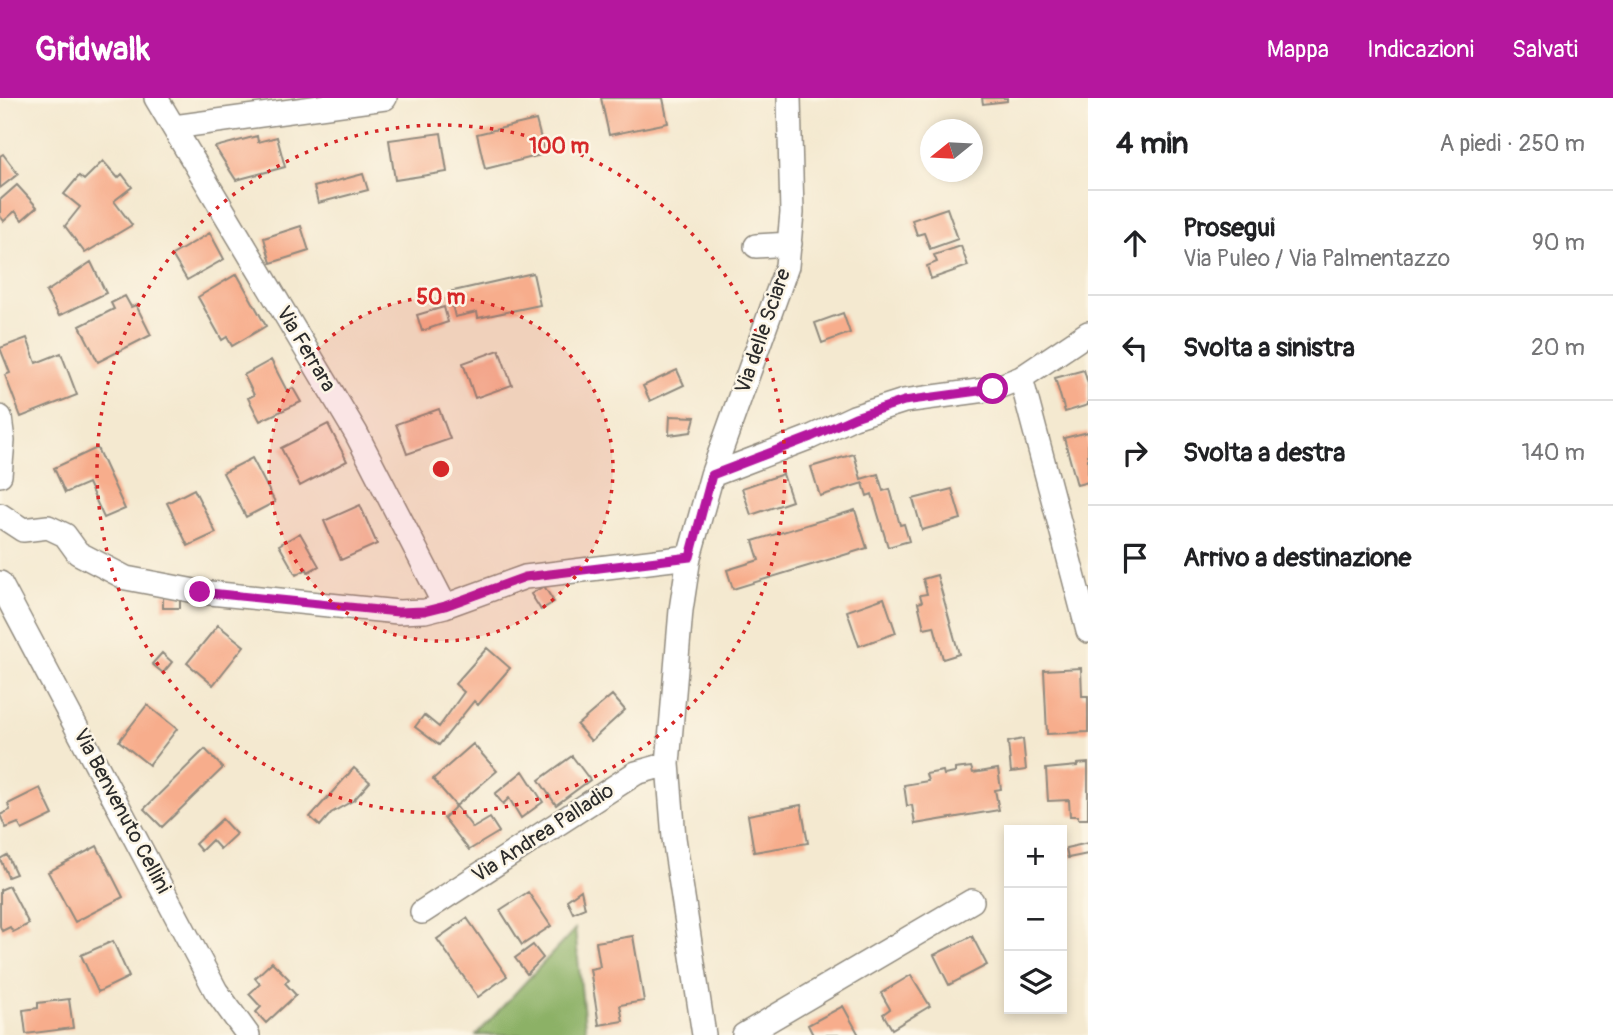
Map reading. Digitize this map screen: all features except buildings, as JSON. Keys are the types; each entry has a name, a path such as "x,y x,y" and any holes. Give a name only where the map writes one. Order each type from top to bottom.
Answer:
{"street":[{"name":"Via Ferrara","path":"156,98 356,433 445,606"},
{"path":"174,127 385,98"},
{"name":"Via delle Sciare","path":"704,1035 674,838 668,764 681,610 690,557 712,475 787,266 790,244 789,98"},
{"path":"756,246 790,244"},
{"path":"712,475 855,417 904,401 993,389 1021,378 1088,333"},
{"path":"1021,378 1088,631"},
{"path":"0,416 3,441 0,475"},
{"path":"0,515 23,530 48,527 65,535 78,553 127,579 200,592 398,612 425,611 445,606 525,577 690,557"},
{"name":"Via Benvenuto Cellini","path":"0,583 216,991 248,1035"},
{"name":"Via Andrea Palladio","path":"422,912 636,773 668,764"},
{"path":"744,1035 972,901"}],"green space":[{"path":"575,929 586,1035 476,1035"}],"route":[{"path":"200,592 398,612 425,611 525,577 690,557 712,475 855,417 904,401 993,389"}]}
